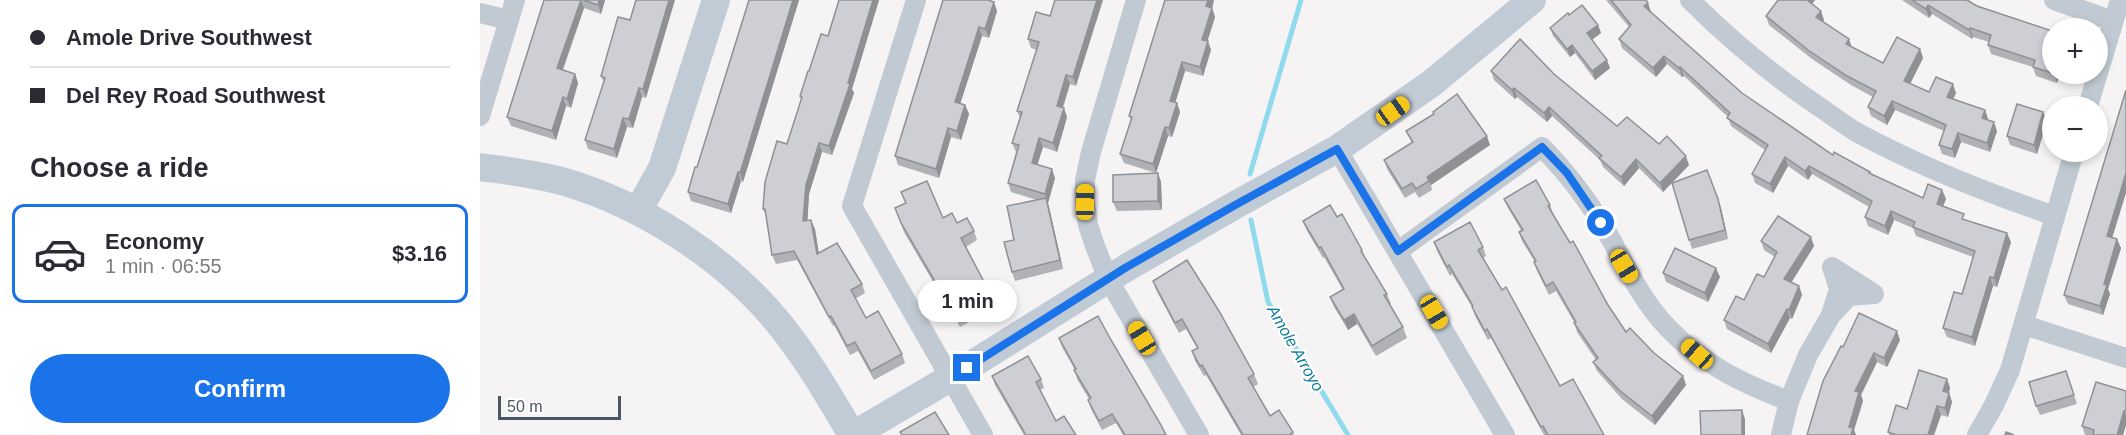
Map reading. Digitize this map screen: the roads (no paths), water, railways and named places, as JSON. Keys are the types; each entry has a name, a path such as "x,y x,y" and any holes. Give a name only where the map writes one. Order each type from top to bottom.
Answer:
{"street":[{"path":"480,116 515,0"},
{"path":"638,211 662,168 716,0"},
{"path":"916,0 852,206 983,435"},
{"path":"1136,0 1091,152 1085,180 1088,225 1108,279 1199,435"},
{"path":"480,167 522,172 566,183 638,211 684,239 724,269 776,319 818,376 852,435 950,378 1108,279 1337,149 1432,83 1532,0"},
{"path":"1690,0 1738,46 1800,94 1856,132 1919,164 1991,194 2055,216"},
{"path":"2054,0 2113,21"},
{"path":"2091,96 2120,0"},
{"path":"480,13 509,20"},
{"path":"1398,251 1542,147 1567,173 1613,243 1645,299 1668,328 1697,354 1725,373 1748,386 1789,401"},
{"path":"1337,149 1506,435"},
{"path":"1977,435 2010,370 2071,162"},
{"path":"1781,435 1789,401 1808,355 1831,315"},
{"path":"2024,325 2126,358"}],"waterway":[{"name":"Amole Arroyo","path":"1250,174 1301,0"},
{"name":"Amole Arroyo","path":"1251,220 1268,302 1348,435"}]}
